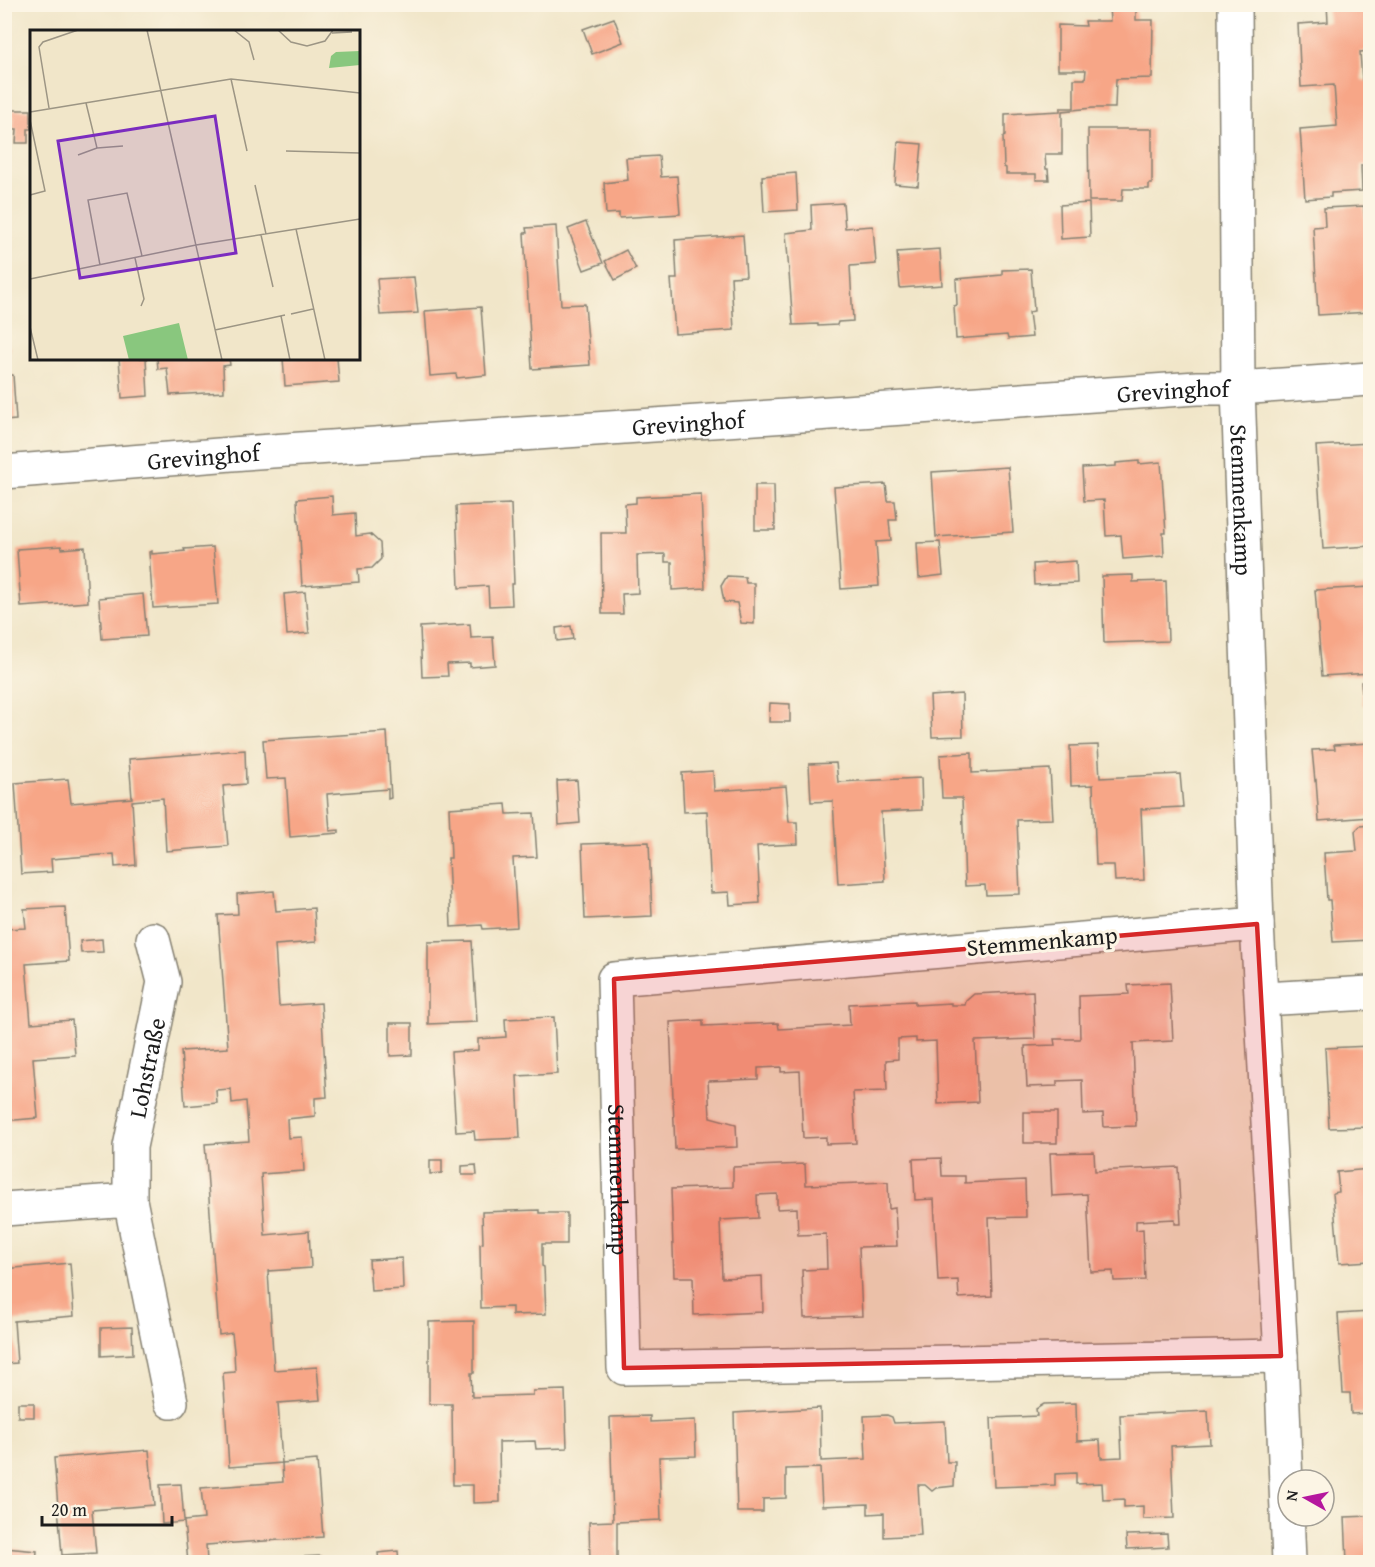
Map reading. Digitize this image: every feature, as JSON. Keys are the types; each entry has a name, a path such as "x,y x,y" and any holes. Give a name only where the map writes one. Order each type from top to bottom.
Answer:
{"street":[{"name":"Stemmenkamp","path":"1235,4 1238,388 1257,924 1281,1356 1289,1563"},
{"name":"Grevinghof","path":"4,472 281,450 1173,390 1371,379"},
{"name":"Stemmenkamp","path":"1257,924 614,979 624,1368 1281,1356"},
{"name":"Lohstraße","path":"153,939 164,982 130,1147 130,1200 171,1402"},
{"path":"1262,999 1371,993"},
{"path":"4,1209 130,1200"}],"highlighted area":[{"path":"1257,924 1281,1356 624,1368 614,979"}],"building":[{"path":"1136,4 1136,20 1153,20 1152,78 1116,79 1115,108 1062,111 1062,154 1045,154 1049,180 1036,180 1036,174 1006,174 1003,137 1005,136 1005,114 1074,108 1074,79 1085,79 1086,70 1058,70 1058,25 1086,26 1085,21 1110,21 1109,6"},
{"path":"1327,4 1370,4 1370,51 1360,52 1362,80 1370,81 1370,165 1361,165 1362,191 1331,193 1331,197 1305,199 1300,129 1337,126 1334,85 1301,87 1298,24 1328,22"},
{"path":"614,18 623,42 592,54 583,29"},
{"path":"13,110 30,110 28,143 16,143 17,129 13,129"},
{"path":"1088,129 1152,129 1152,184 1149,184 1149,189 1123,189 1122,201 1089,201"},
{"path":"898,142 922,144 918,186 895,184"},
{"path":"659,156 661,177 677,176 680,214 619,218 619,213 606,214 604,183 628,180 626,158"},
{"path":"796,173 798,210 764,212 762,176"},
{"path":"843,203 845,228 873,226 876,264 850,266 853,321 838,322 837,325 793,325 786,233 812,230 811,205"},
{"path":"1089,203 1090,237 1061,239 1060,205"},
{"path":"1364,206 1365,224 1370,224 1370,312 1318,315 1313,227 1325,226 1324,208"},
{"path":"586,222 603,263 584,270 568,229"},
{"path":"556,226 561,305 585,304 590,365 532,369 524,233 527,233 526,228"},
{"path":"743,235 746,276 731,277 734,330 675,334 671,279 677,279 675,240"},
{"path":"940,249 942,285 900,288 897,252"},
{"path":"626,250 636,269 615,280 605,261"},
{"path":"1031,269 1034,311 1029,312 1032,337 1008,339 1007,335 956,339 954,306 957,305 956,279 1002,275 1002,270"},
{"path":"414,277 418,313 380,315 377,279"},
{"path":"481,307 486,375 457,378 456,374 430,376 425,311"},
{"path":"4,347 10,347 8,351 9,375 13,375 16,420 4,421"},
{"path":"119,360 146,360 148,396 122,398"},
{"path":"157,360 229,360 230,365 223,366 224,392 170,395 167,368 158,369"},
{"path":"283,360 337,360 339,382 285,386"},
{"path":"1370,443 1370,546 1323,549 1316,446"},
{"path":"1139,461 1139,464 1161,462 1166,533 1163,533 1164,556 1123,559 1121,535 1106,536 1104,500 1084,501 1082,468 1116,466 1116,463"},
{"path":"1008,467 1013,532 936,537 932,472"},
{"path":"886,484 888,501 895,501 897,520 889,520 891,541 876,542 879,586 841,589 834,487"},
{"path":"755,485 774,485 775,530 755,530"},
{"path":"701,494 705,588 672,590 672,562 665,562 665,554 637,555 638,593 622,594 623,614 602,614 601,533 626,533 625,504 636,503 636,497"},
{"path":"332,496 333,515 355,513 356,536 370,534 380,543 381,559 372,568 358,569 359,582 302,586 297,499"},
{"path":"511,504 514,584 511,584 512,605 489,606 488,586 459,588 456,506"},
{"path":"940,542 943,575 919,578 917,543"},
{"path":"61,546 62,549 85,547 88,602 21,607 17,549"},
{"path":"213,547 218,604 153,608 149,552 152,551 152,554"},
{"path":"1076,561 1077,583 1034,585 1033,564"},
{"path":"1133,575 1133,582 1166,581 1168,641 1104,643 1102,576"},
{"path":"727,576 745,577 746,583 754,583 754,624 741,623 737,603 724,602 721,586"},
{"path":"1370,587 1370,673 1322,676 1315,590"},
{"path":"305,592 309,633 287,635 284,594"},
{"path":"143,594 147,636 102,639 99,598"},
{"path":"470,624 471,638 493,637 495,665 470,667 470,663 447,664 448,676 422,677 420,627"},
{"path":"571,626 573,639 557,641 556,628"},
{"path":"1361,682 1370,682 1370,704 1363,705"},
{"path":"962,694 963,736 932,737 930,696"},
{"path":"770,703 790,704 790,722 769,722"},
{"path":"387,732 391,798 388,799 388,789 327,794 330,831 339,830 339,833 290,837 286,778 266,779 263,740"},
{"path":"1370,743 1370,817 1319,821 1312,750 1335,749 1334,745"},
{"path":"1098,745 1100,778 1180,774 1183,807 1141,809 1144,880 1115,881 1114,865 1096,865 1093,785 1071,786 1070,746"},
{"path":"245,750 246,784 223,786 228,846 166,851 163,798 132,801 136,865 115,867 114,854 51,859 52,872 21,874 15,783 68,779 71,803 132,798 129,759"},
{"path":"972,753 972,773 1050,769 1053,819 1017,820 1020,894 986,895 985,885 965,886 962,798 942,798 940,755"},
{"path":"836,763 838,782 921,778 922,810 881,812 885,881 838,884 833,801 811,802 809,764"},
{"path":"713,771 714,791 786,786 789,822 797,822 798,844 757,846 760,903 730,905 729,892 711,893 707,811 684,812 682,773"},
{"path":"577,780 580,823 559,825 557,781"},
{"path":"506,804 507,814 534,813 537,857 513,858 517,927 483,929 482,925 451,927 448,858 451,858 449,808"},
{"path":"1370,825 1370,940 1333,942 1324,853 1357,851 1355,831 1360,826"},
{"path":"649,842 652,916 585,919 582,844"},
{"path":"274,891 276,911 314,908 316,942 275,945 279,1006 321,1003 327,1097 315,1098 315,1116 287,1119 288,1138 302,1137 304,1171 261,1174 265,1235 309,1231 311,1268 268,1271 274,1370 317,1367 320,1400 278,1403 282,1463 229,1467 223,1373 235,1372 234,1351 232,1333 219,1335 205,1144 249,1141 246,1101 232,1103 231,1089 216,1090 217,1103 185,1106 181,1051 228,1048 218,915 238,914 237,894"},
{"path":"65,907 69,961 26,964 31,1023 72,1020 75,1055 33,1058 38,1118 4,1121 4,929 26,928 24,909"},
{"path":"102,939 103,952 81,953 80,941"},
{"path":"472,941 477,1022 428,1024 428,942"},
{"path":"1170,983 1173,1041 1133,1043 1136,1126 1104,1127 1103,1113 1083,1114 1082,1080 1057,1081 1057,1086 1027,1087 1025,1046 1055,1045 1054,1039 1080,1039 1079,996 1129,994 1128,985"},
{"path":"1033,991 1035,1039 975,1041 978,1102 938,1104 936,1041 916,1042 916,1038 898,1039 898,1059 886,1060 887,1091 853,1092 856,1143 826,1144 826,1137 803,1138 800,1071 781,1072 781,1067 758,1068 758,1079 708,1081 710,1117 736,1124 737,1147 675,1149 670,1022 703,1020 703,1026 778,1023 779,1029 850,1025 849,1004 915,1001 915,1005 951,1003 951,1005 965,1005 974,994"},
{"path":"554,1017 557,1074 517,1076 520,1138 475,1140 474,1131 456,1132 451,1052 478,1050 478,1039 506,1037 505,1019"},
{"path":"390,1023 412,1023 412,1055 390,1056"},
{"path":"1370,1046 1370,1127 1329,1128 1325,1048"},
{"path":"1024,1112 1057,1112 1057,1143 1024,1143"},
{"path":"1094,1152 1095,1171 1178,1167 1181,1224 1175,1224 1175,1219 1136,1221 1136,1230 1143,1229 1145,1280 1114,1281 1113,1271 1091,1272 1087,1194 1052,1196 1050,1153"},
{"path":"941,1158 942,1176 965,1176 965,1183 1025,1180 1026,1217 989,1218 992,1296 959,1298 958,1280 938,1281 934,1199 915,1200 913,1159"},
{"path":"430,1160 442,1160 442,1173 430,1174"},
{"path":"805,1164 806,1185 888,1182 889,1209 895,1208 897,1246 859,1247 862,1316 804,1318 802,1270 827,1269 826,1234 798,1235 797,1208 777,1209 777,1194 757,1195 758,1218 720,1220 722,1278 762,1276 763,1312 694,1315 693,1277 674,1277 671,1189 733,1187 733,1167"},
{"path":"476,1165 477,1175 462,1175 462,1166"},
{"path":"1370,1169 1370,1261 1339,1263 1333,1193 1339,1192 1337,1172"},
{"path":"539,1210 539,1213 567,1213 567,1244 542,1244 546,1314 512,1315 512,1307 481,1308 482,1212"},
{"path":"402,1258 403,1289 371,1291 369,1260"},
{"path":"70,1263 74,1316 14,1321 17,1363 4,1364 4,1269"},
{"path":"1370,1312 1370,1413 1351,1414 1350,1393 1343,1393 1338,1314"},
{"path":"474,1321 472,1397 533,1395 533,1391 565,1390 567,1448 536,1449 535,1441 499,1442 500,1502 473,1503 473,1485 453,1485 452,1404 429,1404 429,1322"},
{"path":"132,1327 133,1354 101,1356 101,1328"},
{"path":"18,1403 34,1403 34,1417 18,1417"},
{"path":"1076,1403 1077,1441 1100,1440 1101,1458 1122,1457 1120,1415 1208,1411 1210,1444 1171,1446 1174,1518 1143,1519 1143,1506 1124,1507 1124,1499 1103,1500 1102,1483 1076,1484 1076,1473 1055,1474 1055,1485 994,1487 991,1418 1037,1416 1036,1409 1044,1404"},
{"path":"820,1408 821,1461 866,1459 864,1416 887,1415 892,1417 894,1423 945,1421 947,1462 955,1462 954,1486 936,1488 932,1491 925,1485 918,1485 921,1535 884,1537 884,1513 868,1514 868,1504 822,1506 820,1468 786,1469 786,1498 763,1499 763,1512 737,1512 734,1413"},
{"path":"650,1416 650,1422 695,1420 696,1456 659,1457 661,1520 617,1522 617,1562 590,1562 589,1522 613,1521 610,1417"},
{"path":"149,1450 154,1505 92,1510 96,1553 62,1555 54,1458"},
{"path":"317,1460 323,1537 206,1545 207,1562 188,1562 184,1522 162,1524 160,1485 181,1484 184,1521 204,1519 201,1488 283,1482 282,1463"},
{"path":"1370,1516 1370,1562 1347,1562 1345,1517"},
{"path":"1167,1534 1168,1547 1127,1549 1126,1535"},
{"path":"5,1548 37,1551 36,1562 4,1562"},
{"path":"398,1551 399,1562 379,1562 378,1553"},
{"path":"321,1556 321,1562 298,1562 298,1557"}]}
